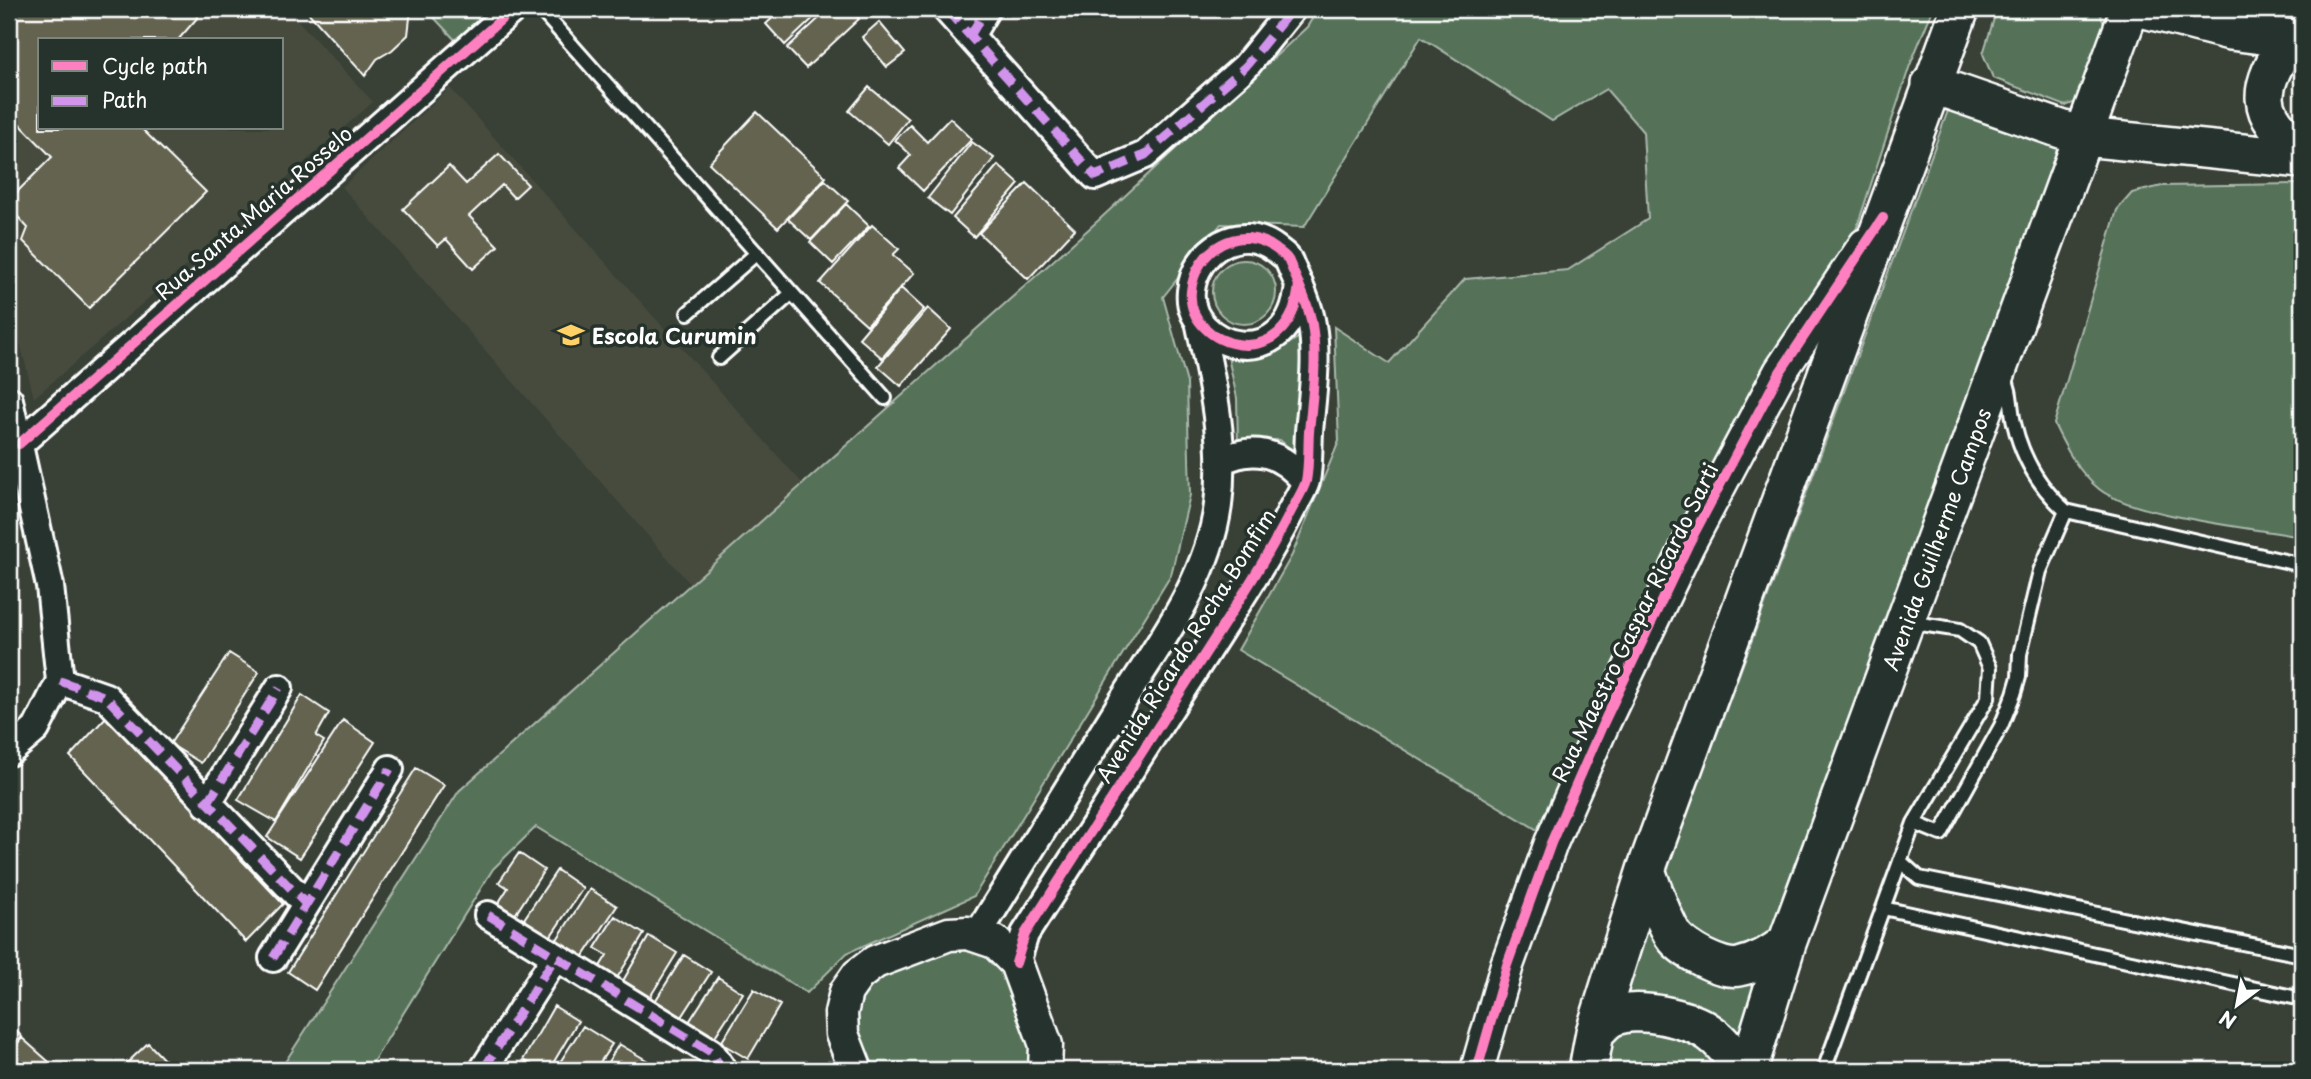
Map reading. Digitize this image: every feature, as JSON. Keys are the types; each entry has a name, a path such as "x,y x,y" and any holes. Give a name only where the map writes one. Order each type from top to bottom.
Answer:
{"main road":[{"path":"1588,1070 1595,1032 1646,870 1960,9"},
{"name":"Avenida Guilherme Campos","path":"1748,1070 1787,943 2130,9"},
{"path":"2146,9 2230,31 2295,40"},
{"path":"2295,40 2271,67 2264,89 2265,109 2283,135 2302,150"},
{"path":"1931,85 2084,137 2302,159"},
{"path":"1646,870 1675,938 1699,957 1736,968 1762,960 1787,943"},
{"path":"1595,1032 1611,1018 1639,1012 1674,1018 1709,1032 1733,1055 1741,1070"}],"street":[{"name":"Rua Santa Maria Rosselo","path":"19,444 513,9"},
{"path":"946,9 1095,176 1145,155 1246,66 1292,9"},
{"path":"970,36 986,9"},
{"name":"Rua Maestro Gaspar Ricardo Sarti","path":"1477,1070 1507,965 1551,843 1688,545 1780,372 1883,218"},
{"name":"Avenida Ricardo Rocha Bomfim","path":"978,934 1196,578 1218,506 1221,461 1215,399 1199,321 1190,294 1196,267 1214,246 1239,237 1267,242 1288,259 1312,324 1315,373 1306,481 1250,584 1026,934 1016,963"},
{"path":"1199,321 1216,337 1239,345 1264,343 1284,330 1297,309 1299,284"},
{"path":"9,400 50,586 60,681 36,729 9,752"},
{"path":"1221,461 1242,452 1265,452 1292,466 1306,481"},
{"path":"60,681 106,696 305,903"},
{"path":"207,804 279,688"},
{"path":"273,958 390,769"},
{"path":"488,915 711,1052 723,1070"},
{"path":"856,1070 842,1034 841,1013 846,992 858,975 875,962 949,934 978,934 995,942 1016,963 1054,1068"},
{"path":"483,1070 554,958"}],"lane":[{"path":"540,9 886,398"},
{"path":"688,313 757,253"},
{"path":"719,358 792,292"},
{"path":"1998,365 2012,391 2014,422 2034,474 2048,495 2066,511 2302,565"},
{"path":"1914,823 1941,834 2001,726 2019,677 2020,654 2040,571 2066,511"},
{"path":"1824,1070 1914,823 1989,698 1990,668 1979,643 1960,630 1907,622"},
{"path":"1900,861 1919,878 2302,955"},
{"path":"1883,908 2302,999"}],"shaded area":[{"path":"9,9 287,9 373,102 34,398 9,299"},
{"name":"Escola Curumin","path":"450,88 802,483 692,586 342,187"}],"green space":[{"path":"426,9 496,9 458,43"},
{"path":"1318,9 1933,9 1910,65 1855,233 1769,362 1640,609 1541,832 1238,650 1292,555 1339,441 1334,327 1389,363 1465,279 1568,270 1648,219 1643,132 1606,89 1552,121 1421,37 1304,227 1221,224 1163,297 1187,383 1190,495 1171,575 974,896 847,953 807,993 536,827 493,869 368,1070 280,1070 459,791 1101,218 1307,27"},
{"path":"1997,9 2086,9 2100,13 2107,33 2085,98 2066,106 1993,78 1983,54"},
{"path":"2222,9 2302,9 2302,20 2258,20"},
{"path":"1949,108 2059,146 1780,928 1748,950 1708,946 1678,915 1666,872"},
{"path":"2302,184 2302,537 2166,514 2138,507 2099,489 2078,467 2054,424 2117,210 2132,193 2162,186"},
{"path":"1244,260 1262,266 1270,274 1276,292 1270,310 1262,318 1244,324 1226,318 1218,310 1212,292 1218,274 1226,266"},
{"path":"1299,337 1304,385 1297,455 1280,440 1253,440 1238,447 1237,398 1226,348 1248,354 1264,354 1280,349"},
{"path":"1645,892 1668,942 1773,962 1746,1059 1610,1010"},
{"path":"960,947 981,951 1003,970 1032,1048 1030,1070 871,1070 855,1024 856,1007 864,993 876,981 892,972"},
{"path":"1673,1025 1731,1070 1597,1070 1606,1032"}],"building":[{"path":"9,9 190,9 198,17 180,38 38,38 38,130 143,130 206,192 89,308 23,241 28,228 9,207 9,200 52,157 9,113"},
{"path":"305,9 411,9 408,35 377,59 365,76"},
{"path":"782,9 823,9 785,45 766,24"},
{"path":"829,9 850,9 859,19 806,68 787,48"},
{"path":"879,22 905,53 887,67 862,37"},
{"path":"869,87 908,119 888,144 849,111"},
{"path":"757,112 826,177 778,228 709,163"},
{"path":"950,118 972,139 923,191 899,168 911,155 895,140 910,125 927,142"},
{"path":"972,142 994,158 950,215 928,198"},
{"path":"499,154 528,185 514,198 502,185 469,216 498,246 473,269 446,239 438,246 403,209 449,166 466,184"},
{"path":"998,165 1019,184 974,237 953,218"},
{"path":"825,180 848,201 811,240 788,219"},
{"path":"1027,183 1075,229 1028,279 979,233"},
{"path":"846,204 869,226 833,264 810,242"},
{"path":"872,225 899,249 893,255 914,273 867,325 820,283"},
{"path":"901,288 924,309 882,358 859,338"},
{"path":"928,308 951,329 901,386 878,366"},
{"path":"229,653 259,672 201,763 170,744"},
{"path":"302,695 329,713 316,736 324,741 276,822 238,800"},
{"path":"106,717 283,904 246,942 70,756"},
{"path":"343,720 375,742 300,858 267,837"},
{"path":"416,768 444,785 315,990 288,972"},
{"path":"519,853 544,870 511,921 494,910 508,888 499,882"},
{"path":"557,870 583,888 546,943 520,925"},
{"path":"590,889 617,906 578,965 552,947"},
{"path":"615,916 644,934 614,983 596,973 607,955 595,948"},
{"path":"649,936 677,953 647,1002 620,986"},
{"path":"684,955 711,972 680,1020 654,1003"},
{"path":"718,977 743,993 712,1041 687,1025"},
{"path":"754,989 780,1005 748,1059 721,1043"},
{"path":"554,1006 578,1021 549,1070 542,1070 523,1060"},
{"path":"9,1023 22,1037 9,1049"},
{"path":"583,1026 612,1044 595,1070 555,1070"},
{"path":"22,1038 56,1068 14,1070 9,1066 9,1053"},
{"path":"148,1043 174,1070 134,1070 127,1063"},
{"path":"619,1044 648,1061 642,1070 603,1070"}],"marked path":[{"path":"946,9 1095,176 1145,155 1246,66 1292,9"},
{"path":"970,36 986,9"},
{"path":"60,681 106,697 305,903"},
{"path":"207,804 279,688"},
{"path":"273,958 390,769"},
{"path":"488,915 711,1052 723,1070"},
{"path":"483,1070 554,959"}],"cycle path":[{"path":"19,444 513,9"},
{"path":"1477,1070 1507,965 1551,843 1602,726 1688,545 1780,372 1883,218"},
{"path":"1016,963 1025,934 1264,561 1306,481 1314,378 1314,338 1303,294 1300,286 1289,262 1276,249 1262,241 1234,239 1210,252 1194,276 1191,291 1194,311 1204,327 1220,339 1240,344 1260,343 1278,333 1292,314 1299,284"}],"place":[{"name":"Escola Curumin","path":"571,335"}]}
